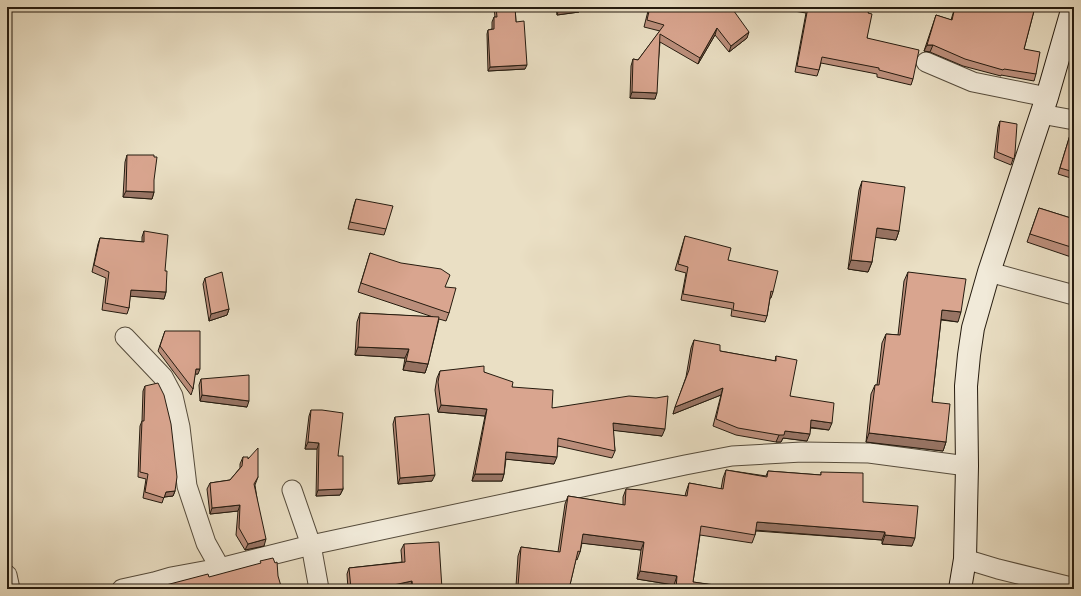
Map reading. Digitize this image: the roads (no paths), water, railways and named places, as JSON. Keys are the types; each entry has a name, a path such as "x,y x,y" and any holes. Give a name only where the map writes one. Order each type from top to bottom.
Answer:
{"street":[{"path":"982,564 967,466 966,386 973,328 1044,106 1073,7"},
{"path":"926,62 973,82 1044,106 1074,120"},
{"path":"990,272 1074,296"},
{"path":"125,337 163,377 173,396 180,427 187,486 206,543 220,568"},
{"path":"122,589 155,586 171,577 220,568 311,545 732,456 802,452 869,453 967,466"},
{"path":"292,490 311,545 319,589"},
{"path":"982,564 1072,587"},
{"path":"960,589 982,564"},
{"path":"7,575 10,589"}]}
